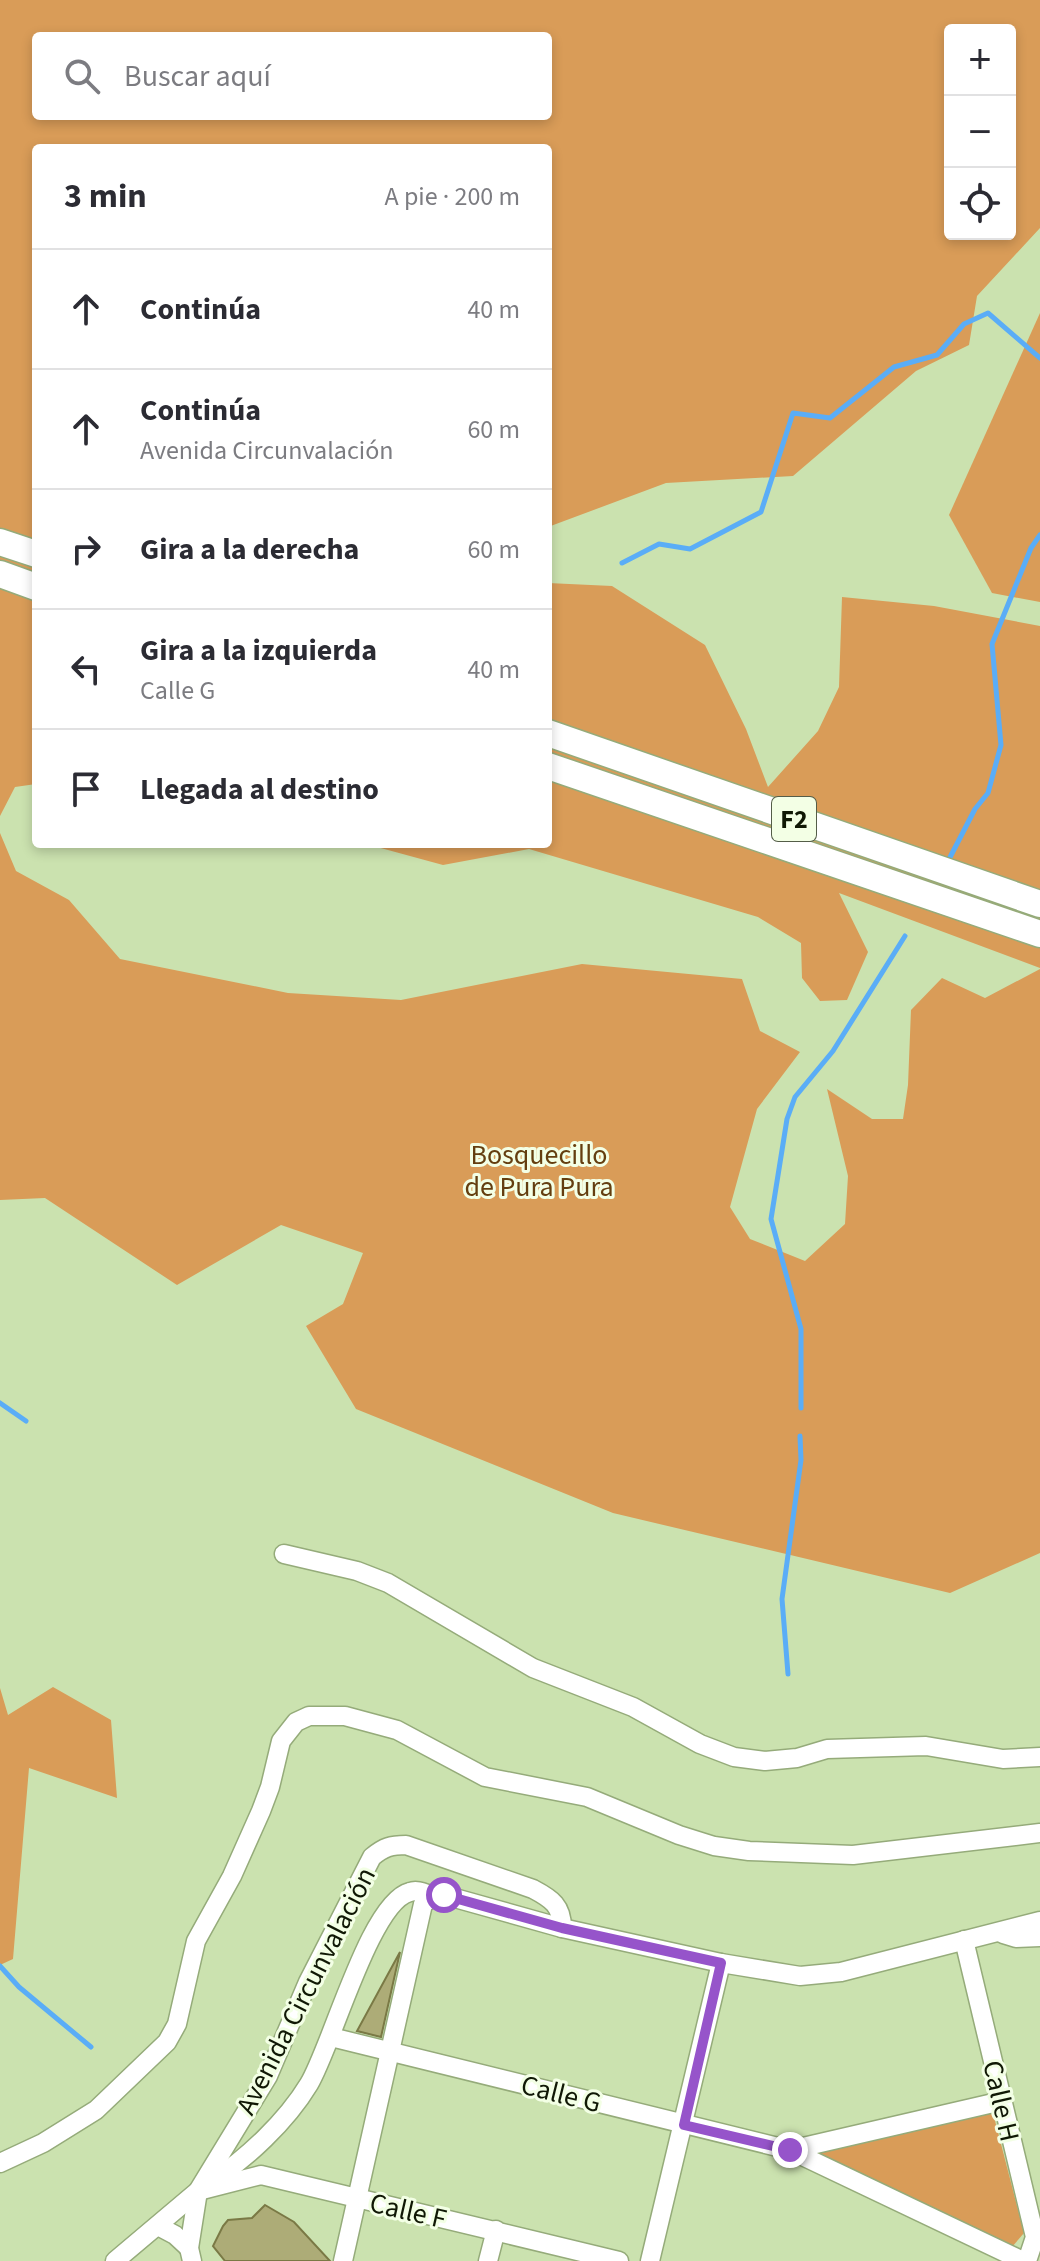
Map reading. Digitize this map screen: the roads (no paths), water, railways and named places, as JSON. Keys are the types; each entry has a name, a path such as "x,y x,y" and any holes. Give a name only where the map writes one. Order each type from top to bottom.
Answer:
{"highway":[{"path":"0,542 32,553"},
{"path":"0,574 32,586"},
{"name":"F2","path":"552,734 1040,904"},
{"name":"F2","path":"552,767 1040,934"}],"street":[{"path":"284,1554 357,1571 388,1583 533,1668 633,1707 700,1744 734,1757 765,1761 797,1758 827,1749 926,1746 1003,1759 1040,1757"},
{"path":"0,2163 43,2143 96,2110 167,2042 177,2024 196,1941 232,1876 261,1811 281,1741 296,1722 309,1716 345,1716 397,1730 485,1777 587,1797 714,1846 749,1851 853,1855 1040,1833"},
{"name":"Avenida Circunvalación","path":"115,2261 198,2191 255,2101 279,2056 308,1982 345,1908 372,1857 382,1849 390,1845 406,1845 533,1889 552,1899 559,1907 562,1928"},
{"path":"190,2255 198,2191 230,2169 294,2107 310,2083 377,1928 390,1909 409,1892 444,1895 562,1928 721,1963 800,1976 841,1972 1040,1921"},
{"path":"343,2261 423,1904 434,1896"},
{"path":"996,1932 1016,1938 1040,1937"},
{"name":"Calle H","path":"964,1940 1035,2237 1025,2261"},
{"path":"650,2261 721,1963"},
{"name":"Calle G","path":"331,2037 790,2150 1025,2261"},
{"name":"Calle G","path":"790,2150 1002,2101"},
{"name":"Calle F","path":"198,2191 261,2175 619,2261"},
{"path":"1021,2186 1040,2182"},
{"path":"158,2226 175,2235 190,2255"},
{"path":"488,2261 496,2230"}],"waterway":[{"path":"622,563 659,544 690,549 761,512 793,413 830,418 894,367 937,355 964,324 988,313 1040,358"},
{"path":"946,865 975,809 988,793 1001,745 992,644 1031,548 1040,535"},
{"path":"801,1408 801,1329 771,1219 787,1119 795,1097 833,1051 905,936"},
{"path":"0,1403 26,1421"},
{"path":"788,1674 782,1599 801,1460 800,1436"},
{"path":"0,1966 19,1987 91,2047"}],"park label":[{"name":"Bosquecillo de Pura Pura","path":"539,1171"}]}
